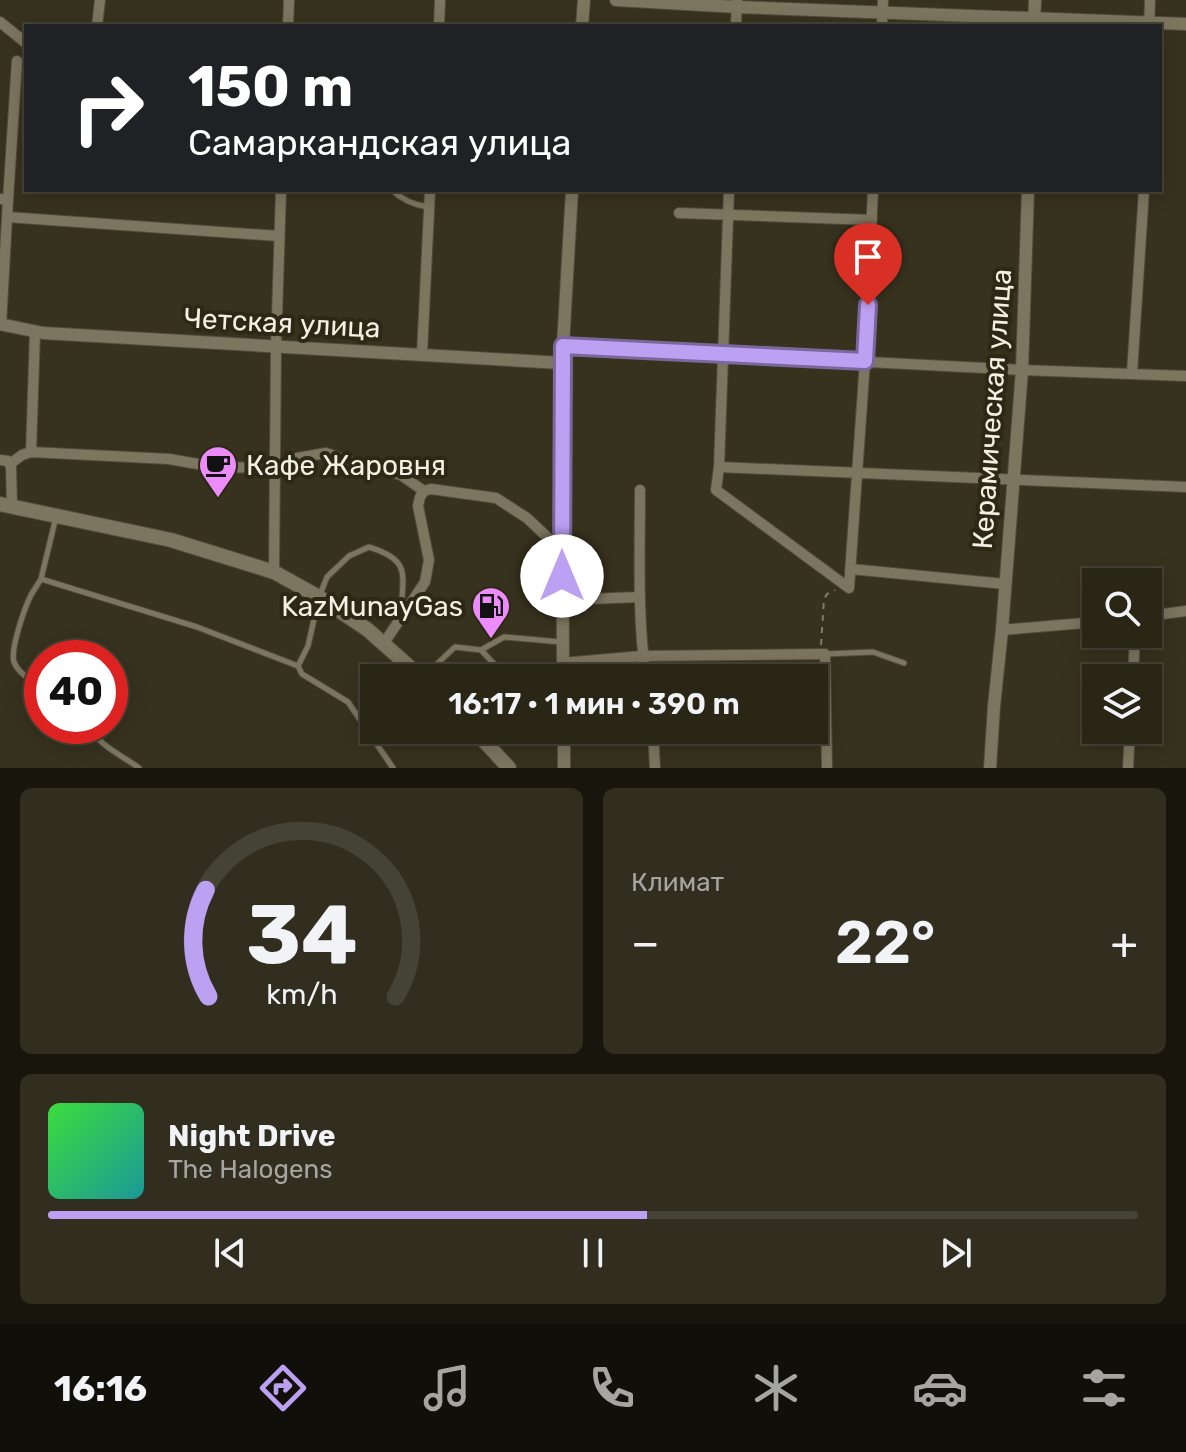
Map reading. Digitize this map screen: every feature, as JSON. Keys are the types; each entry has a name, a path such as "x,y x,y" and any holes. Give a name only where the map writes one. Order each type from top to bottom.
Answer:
{"main road":[{"path":"6,505 171,540 274,572 319,597 384,643 407,664"},
{"path":"487,744 509,768"}],"street":[{"path":"97,24 100,0"},
{"path":"288,24 289,0"},
{"path":"439,24 440,0"},
{"path":"582,24 584,0"},
{"path":"616,0 737,4 1034,23 1186,24"},
{"path":"1034,23 1035,0"},
{"path":"1149,24 1150,0"},
{"path":"736,24 737,4"},
{"path":"0,22 24,41"},
{"path":"1,324 7,217 4,200 17,61"},
{"path":"274,572 281,192"},
{"path":"422,354 430,192"},
{"path":"572,192 562,363 562,663 642,656 823,654 827,768"},
{"path":"729,192 716,490 849,588"},
{"path":"849,588 873,192"},
{"name":"Керамическая улица","path":"990,768 1022,370 1028,192"},
{"path":"1132,373 1144,192"},
{"path":"679,213 872,220"},
{"path":"7,217 279,236"},
{"name":"Четская улица","path":"1,324 35,332 562,363"},
{"path":"31,452 35,332"},
{"path":"563,346 1186,376"},
{"path":"6,505 5,462 31,452 169,459 215,467 275,468 297,458 326,453 401,475 424,491"},
{"path":"719,467 1186,487"},
{"path":"384,643 425,582 429,560 418,506 424,491 431,489 496,498 527,518 563,552"},
{"path":"640,490 643,664"},
{"path":"851,569 1005,584"},
{"path":"562,600 640,597"},
{"path":"1162,614 1186,611"},
{"path":"1002,630 1082,623"},
{"path":"564,744 564,768"},
{"path":"654,744 655,768"},
{"path":"1128,768 1129,744"}],"lane":[{"path":"394,192 420,206 429,207"},
{"path":"24,676 14,661 13,650 30,596 41,579 56,516"},
{"path":"298,666 308,646 319,597 327,577 349,556 369,547 397,561 403,572 401,621"},
{"path":"41,579 197,627 298,666 302,674 348,702 393,768"},
{"path":"437,664 455,647 481,650 504,637 562,642"},
{"path":"481,650 494,664"},
{"path":"823,654 873,652 904,663"},
{"path":"103,744 139,768"}],"path":[{"path":"823,654 824,599 831,591 849,588"}],"place":[{"name":"Кафе Жаровня","path":"218,499"},
{"name":"KazMunayGas","path":"491,640"}],"route":[{"path":"562,576 563,346 865,361 868,305"}]}
